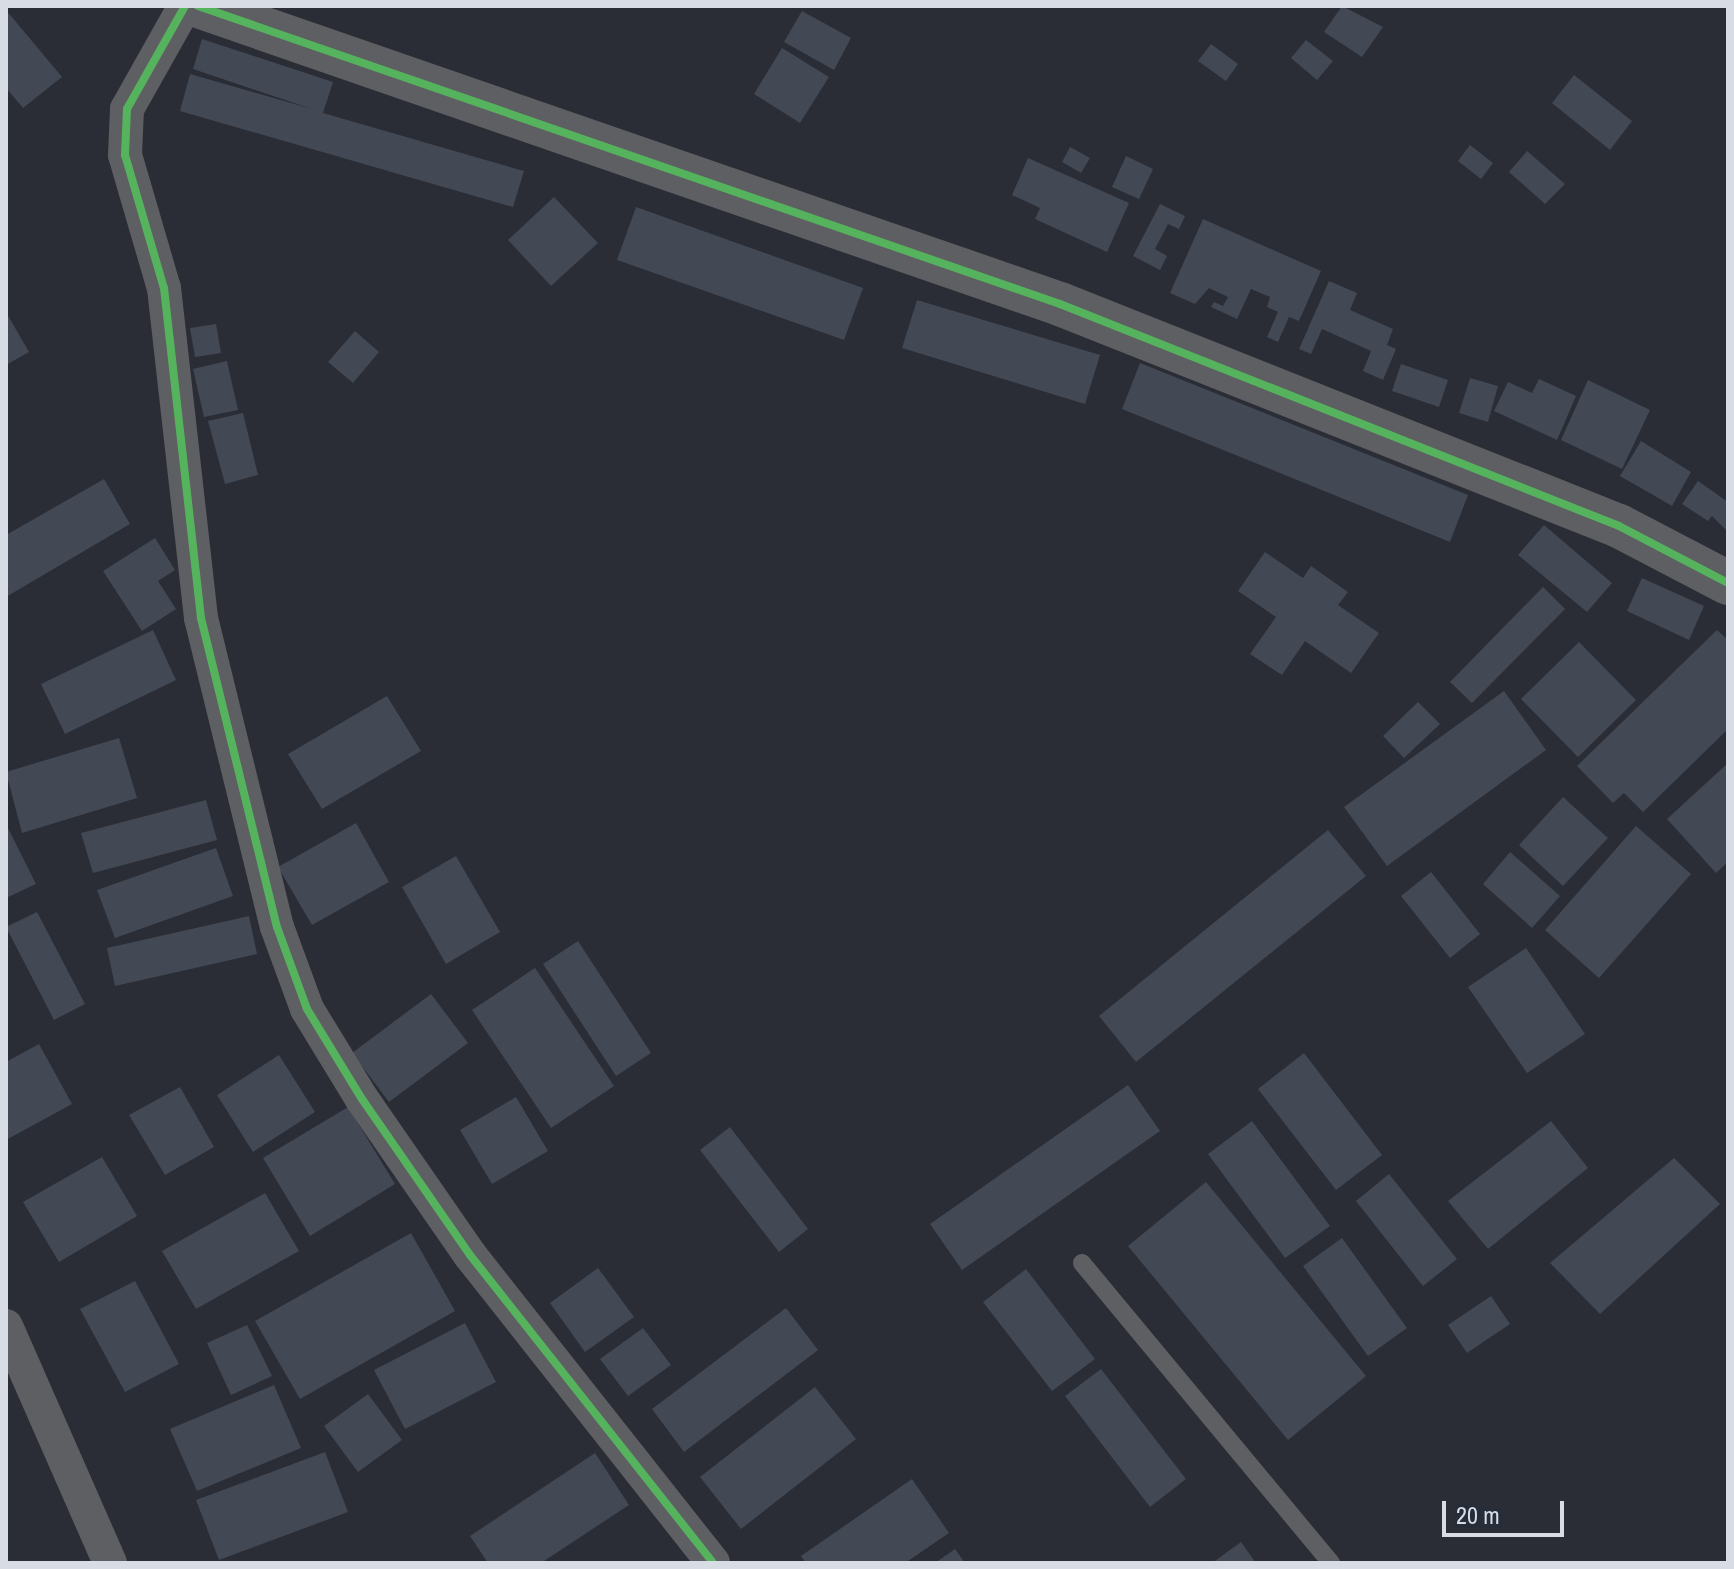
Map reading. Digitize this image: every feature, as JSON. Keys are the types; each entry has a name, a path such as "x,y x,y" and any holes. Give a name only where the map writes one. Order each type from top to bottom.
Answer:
{"street":[{"path":"185,6 127,109 125,155 164,288 201,618 277,927 307,1009 362,1099 470,1255 713,1563"},
{"path":"198,6 1060,304 1619,526 1728,583"},
{"path":"6,1326 110,1563"}],"lane":[{"path":"1082,1263 1331,1563"}],"building":[{"path":"1342,6 1383,27 1362,57 1324,32"},
{"path":"6,10 62,77 23,108 6,88"},
{"path":"802,11 851,38 834,70 784,42"},
{"path":"202,39 333,82 323,113 524,171 513,207 180,111 190,74 312,109 193,69"},
{"path":"1306,40 1333,61 1317,80 1291,58"},
{"path":"1211,44 1238,64 1226,81 1198,61"},
{"path":"782,48 829,77 800,123 754,94"},
{"path":"1574,75 1632,121 1610,150 1552,103"},
{"path":"1470,145 1493,163 1481,179 1458,161"},
{"path":"1070,147 1090,158 1081,173 1062,162"},
{"path":"1527,151 1565,184 1545,204 1509,172"},
{"path":"1126,156 1153,169 1139,199 1112,187"},
{"path":"1028,158 1129,203 1107,252 1035,219 1040,208 1012,195"},
{"path":"554,197 598,243 551,286 508,240"},
{"path":"1160,204 1185,216 1179,229 1168,224 1155,249 1167,256 1160,270 1133,256"},
{"path":"636,207 863,288 844,340 617,260"},
{"path":"1203,219 1321,271 1299,321 1289,317 1278,342 1267,337 1278,312 1267,307 1270,297 1251,289 1237,319 1211,307 1214,302 1223,306 1228,297 1209,288 1195,304 1170,293"},
{"path":"1329,281 1357,293 1350,310 1393,329 1387,345 1396,349 1383,380 1363,371 1371,351 1322,329 1311,354 1299,349"},
{"path":"917,300 1100,355 1085,404 902,348"},
{"path":"6,312 29,352 6,365"},
{"path":"216,324 221,353 195,357 190,328"},
{"path":"355,331 379,352 353,383 328,362"},
{"path":"227,361 238,410 204,417 193,369"},
{"path":"1140,363 1468,495 1450,542 1122,409"},
{"path":"1401,364 1448,380 1439,407 1392,391"},
{"path":"1470,378 1498,386 1488,422 1459,413"},
{"path":"1539,379 1576,396 1557,440 1494,411 1508,382 1532,393"},
{"path":"1588,380 1650,410 1622,469 1561,440"},
{"path":"243,413 258,475 225,484 208,421"},
{"path":"1641,441 1691,472 1672,506 1620,476"},
{"path":"104,479 130,524 6,597 6,535"},
{"path":"1698,481 1728,502 1728,532 1712,516 1708,521 1682,504"},
{"path":"1544,525 1612,583 1587,612 1518,555"},
{"path":"155,538 175,570 158,581 176,609 142,631 103,571"},
{"path":"1265,552 1303,578 1311,566 1348,592 1338,605 1379,633 1351,673 1305,641 1282,675 1250,654 1276,617 1238,591"},
{"path":"1642,578 1704,606 1689,640 1627,611"},
{"path":"1543,587 1565,609 1472,703 1450,682"},
{"path":"153,630 176,680 65,734 41,684"},
{"path":"1717,630 1728,640 1728,729 1643,812 1624,793 1613,803 1577,766"},
{"path":"1579,642 1636,700 1578,757 1521,699"},
{"path":"1504,691 1546,750 1387,866 1344,807"},
{"path":"387,696 421,751 322,809 288,754"},
{"path":"1418,702 1440,724 1404,758 1383,736"},
{"path":"119,738 137,798 22,833 6,772"},
{"path":"1728,763 1728,862 1716,873 1667,819"},
{"path":"1563,797 1608,838 1563,886 1519,845"},
{"path":"206,800 217,840 93,873 81,833"},
{"path":"356,823 389,882 312,925 278,867"},
{"path":"6,824 36,884 6,898"},
{"path":"1636,826 1691,874 1599,978 1545,930"},
{"path":"1328,830 1366,876 1136,1062 1099,1016"},
{"path":"216,848 233,896 115,938 97,890"},
{"path":"1510,852 1560,896 1532,928 1483,884"},
{"path":"456,856 500,932 446,964 402,887"},
{"path":"1431,872 1480,934 1450,958 1401,896"},
{"path":"37,912 85,1004 54,1020 6,927"},
{"path":"249,916 257,954 115,986 107,948"},
{"path":"578,941 651,1053 616,1076 543,964"},
{"path":"1526,948 1585,1034 1527,1073 1468,987"},
{"path":"535,968 614,1086 551,1128 472,1010"},
{"path":"431,994 468,1043 389,1102 352,1053"},
{"path":"39,1044 72,1104 6,1140 6,1062"},
{"path":"1304,1053 1382,1155 1336,1190 1258,1089"},
{"path":"279,1055 315,1112 253,1152 217,1095"},
{"path":"1128,1085 1160,1131 962,1270 930,1224"},
{"path":"180,1087 214,1147 165,1175 129,1115"},
{"path":"516,1097 548,1151 492,1184 460,1130"},
{"path":"348,1107 395,1184 310,1236 263,1158"},
{"path":"1252,1121 1330,1226 1285,1258 1208,1154"},
{"path":"1551,1121 1588,1168 1488,1249 1448,1201"},
{"path":"730,1127 808,1229 779,1252 700,1150"},
{"path":"102,1157 137,1216 59,1262 23,1202"},
{"path":"1674,1158 1720,1204 1600,1314 1550,1263"},
{"path":"1389,1174 1457,1259 1423,1286 1356,1201"},
{"path":"1206,1182 1366,1376 1288,1440 1128,1246"},
{"path":"265,1193 299,1251 196,1309 162,1251"},
{"path":"411,1233 455,1311 300,1399 255,1321"},
{"path":"1342,1238 1407,1328 1368,1356 1303,1266"},
{"path":"598,1268 634,1317 585,1352 550,1303"},
{"path":"1026,1269 1095,1359 1052,1391 983,1302"},
{"path":"135,1281 179,1364 125,1392 80,1309"},
{"path":"1491,1296 1510,1324 1467,1353 1448,1325"},
{"path":"786,1308 818,1350 684,1452 652,1409"},
{"path":"465,1323 496,1382 405,1429 374,1370"},
{"path":"247,1325 272,1376 231,1395 207,1343"},
{"path":"643,1328 671,1365 628,1396 600,1359"},
{"path":"1101,1369 1186,1479 1150,1507 1065,1396"},
{"path":"274,1385 301,1448 197,1491 170,1429"},
{"path":"815,1387 856,1439 741,1529 700,1477"},
{"path":"368,1394 402,1440 358,1472 324,1426"},
{"path":"325,1452 348,1512 219,1560 196,1500"},
{"path":"595,1453 629,1505 541,1563 488,1563 470,1536"},
{"path":"912,1479 949,1533 905,1563 806,1563 801,1556"},
{"path":"1241,1542 1256,1563 1212,1563"},
{"path":"955,1549 965,1563 935,1563"}],"cycle path":[{"path":"185,6 127,109 125,155 164,288 201,618 277,927 307,1009 362,1099 470,1255 713,1563"},
{"path":"198,6 1060,304 1619,526 1728,583"}]}
